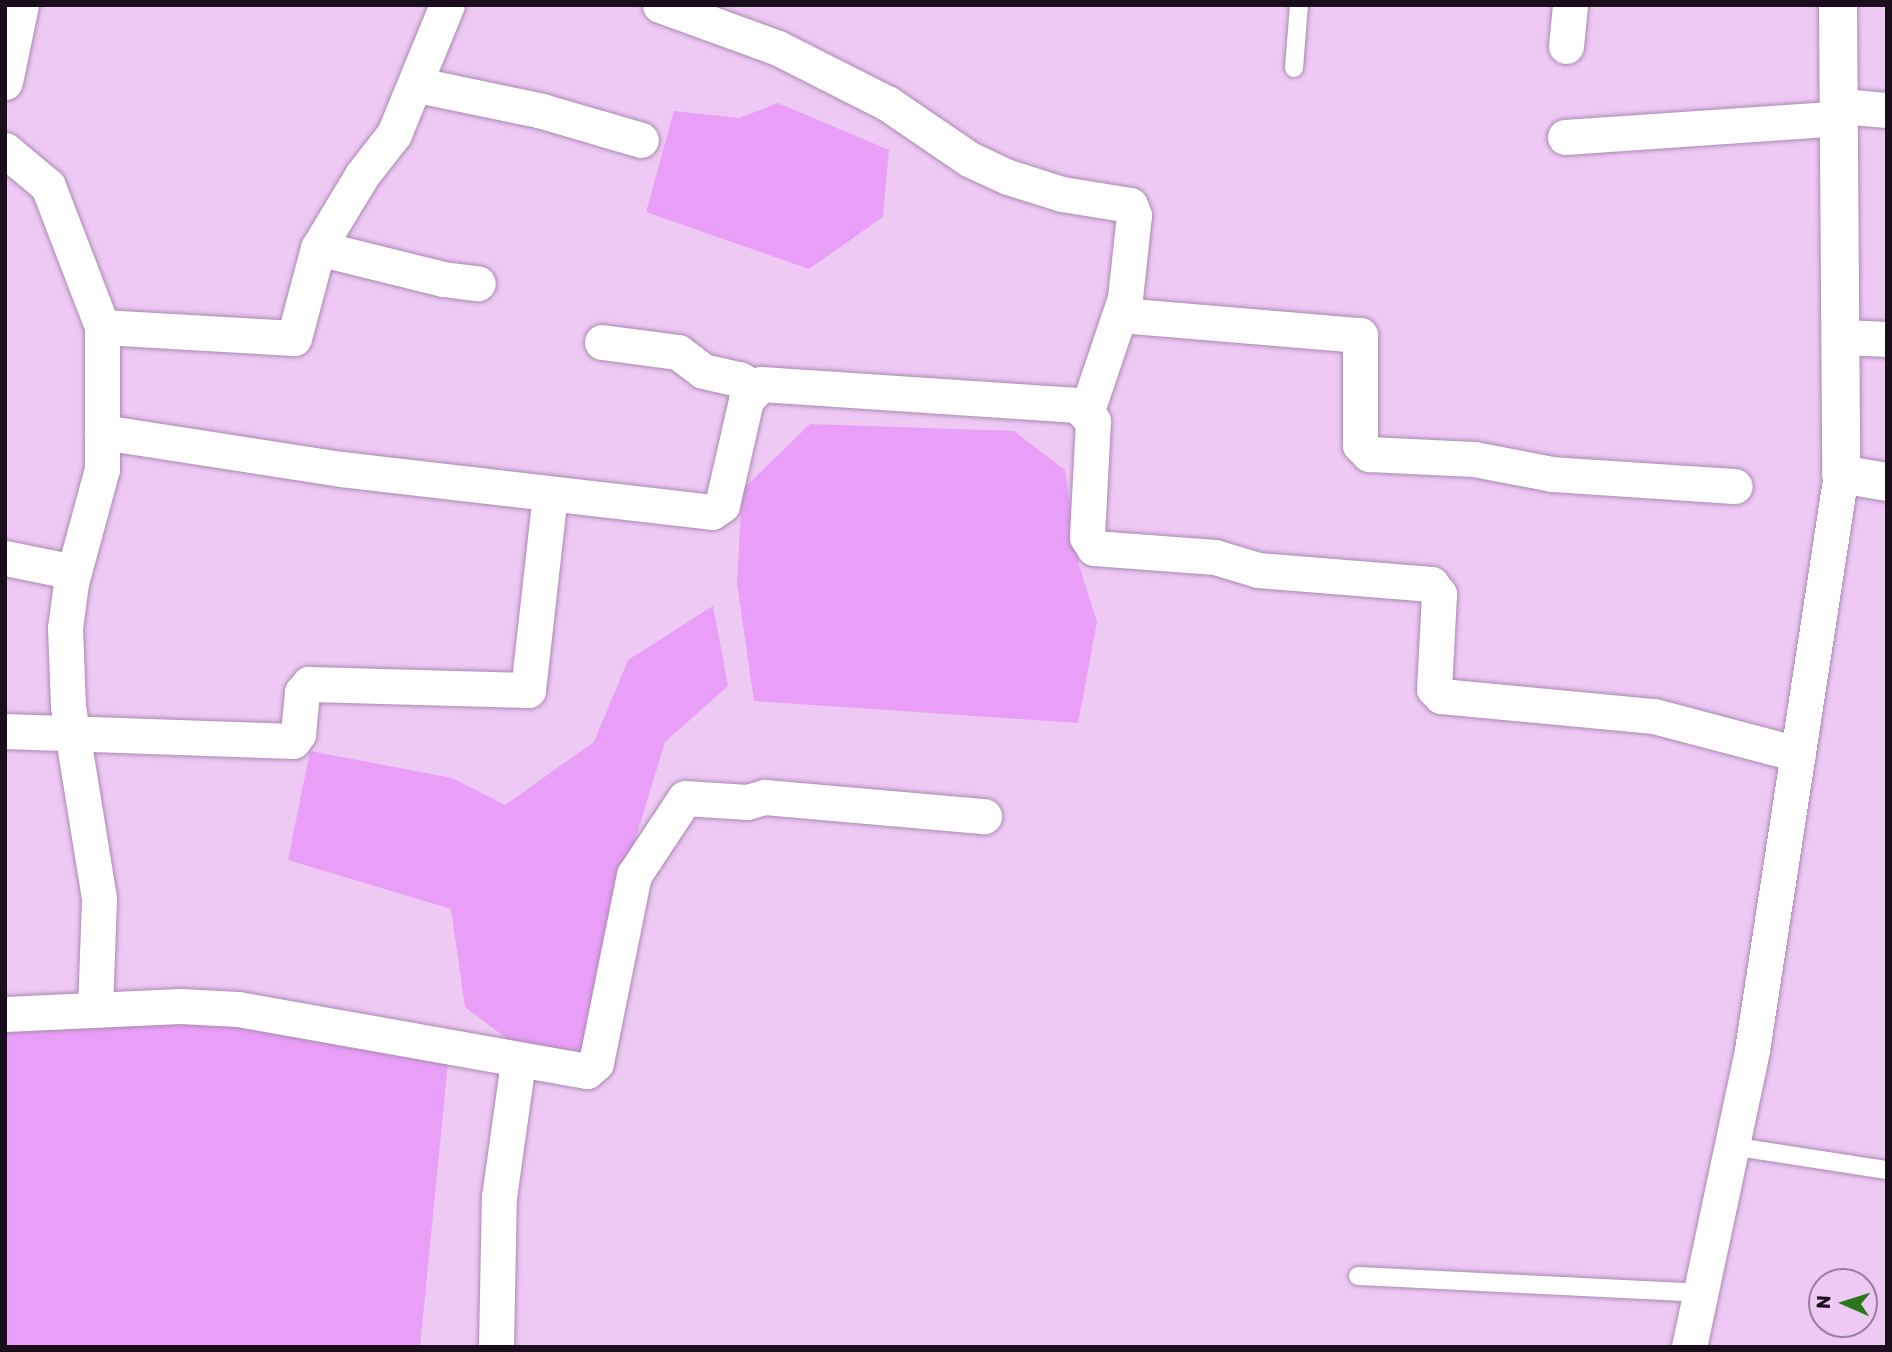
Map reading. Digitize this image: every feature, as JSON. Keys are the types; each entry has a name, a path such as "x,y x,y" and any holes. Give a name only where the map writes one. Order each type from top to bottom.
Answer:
{"street":[{"path":"5,82 22,5"},
{"path":"102,327 294,338 318,248 362,175 394,134 418,85 447,5"},
{"path":"660,5 778,48 887,103 969,159 1008,177 1062,194 1130,205 1134,215 1120,315 1087,411"},
{"path":"1566,46 1570,5"},
{"path":"1689,1347 1752,1050 1841,474 1843,337 1838,5"},
{"path":"418,85 555,114 641,141"},
{"path":"1565,137 1887,110"},
{"path":"5,150 48,186 102,327 102,432 98,488 74,572 65,628 73,734 99,898 95,1009"},
{"path":"318,248 443,279 478,283"},
{"path":"1120,315 1360,335 1360,445 1368,454 1474,459 1552,474 1735,486"},
{"path":"1843,337 1887,339"},
{"path":"602,342 678,352 703,371 739,379 754,387 1056,402 1087,411 1093,421 1087,537 1094,548 1215,556 1258,569 1431,584 1439,594 1434,689 1441,696 1654,716 1798,754"},
{"path":"102,432 160,439 172,446 550,495 718,512 746,400 754,387"},
{"path":"1841,474 1887,482"},
{"path":"5,732 293,741 298,734 302,692 309,684 319,682 528,690 550,495"},
{"path":"5,558 74,572"},
{"path":"5,1014 180,1006 252,1011 412,1037 581,1072 596,1063 632,882 644,856 685,798 747,802 765,797 984,816"},
{"path":"496,1347 499,1197 518,1060"}],"lane":[{"path":"1294,68 1299,5"},
{"path":"1731,1146 1886,1170"},
{"path":"1358,1276 1701,1293"}],"shaded area":[{"path":"778,103 889,150 883,217 809,269 646,212 674,111 739,118"},
{"path":"810,424 1014,431 1065,470 1079,565 1097,622 1078,723 754,701 737,583 742,490"},
{"path":"713,606 728,686 665,742 629,860 587,1051 518,1047 465,1007 451,909 288,860 310,751 452,778 505,805 594,742 628,660"},
{"path":"186,1019 449,1053 420,1347 5,1347 5,1031"}]}
